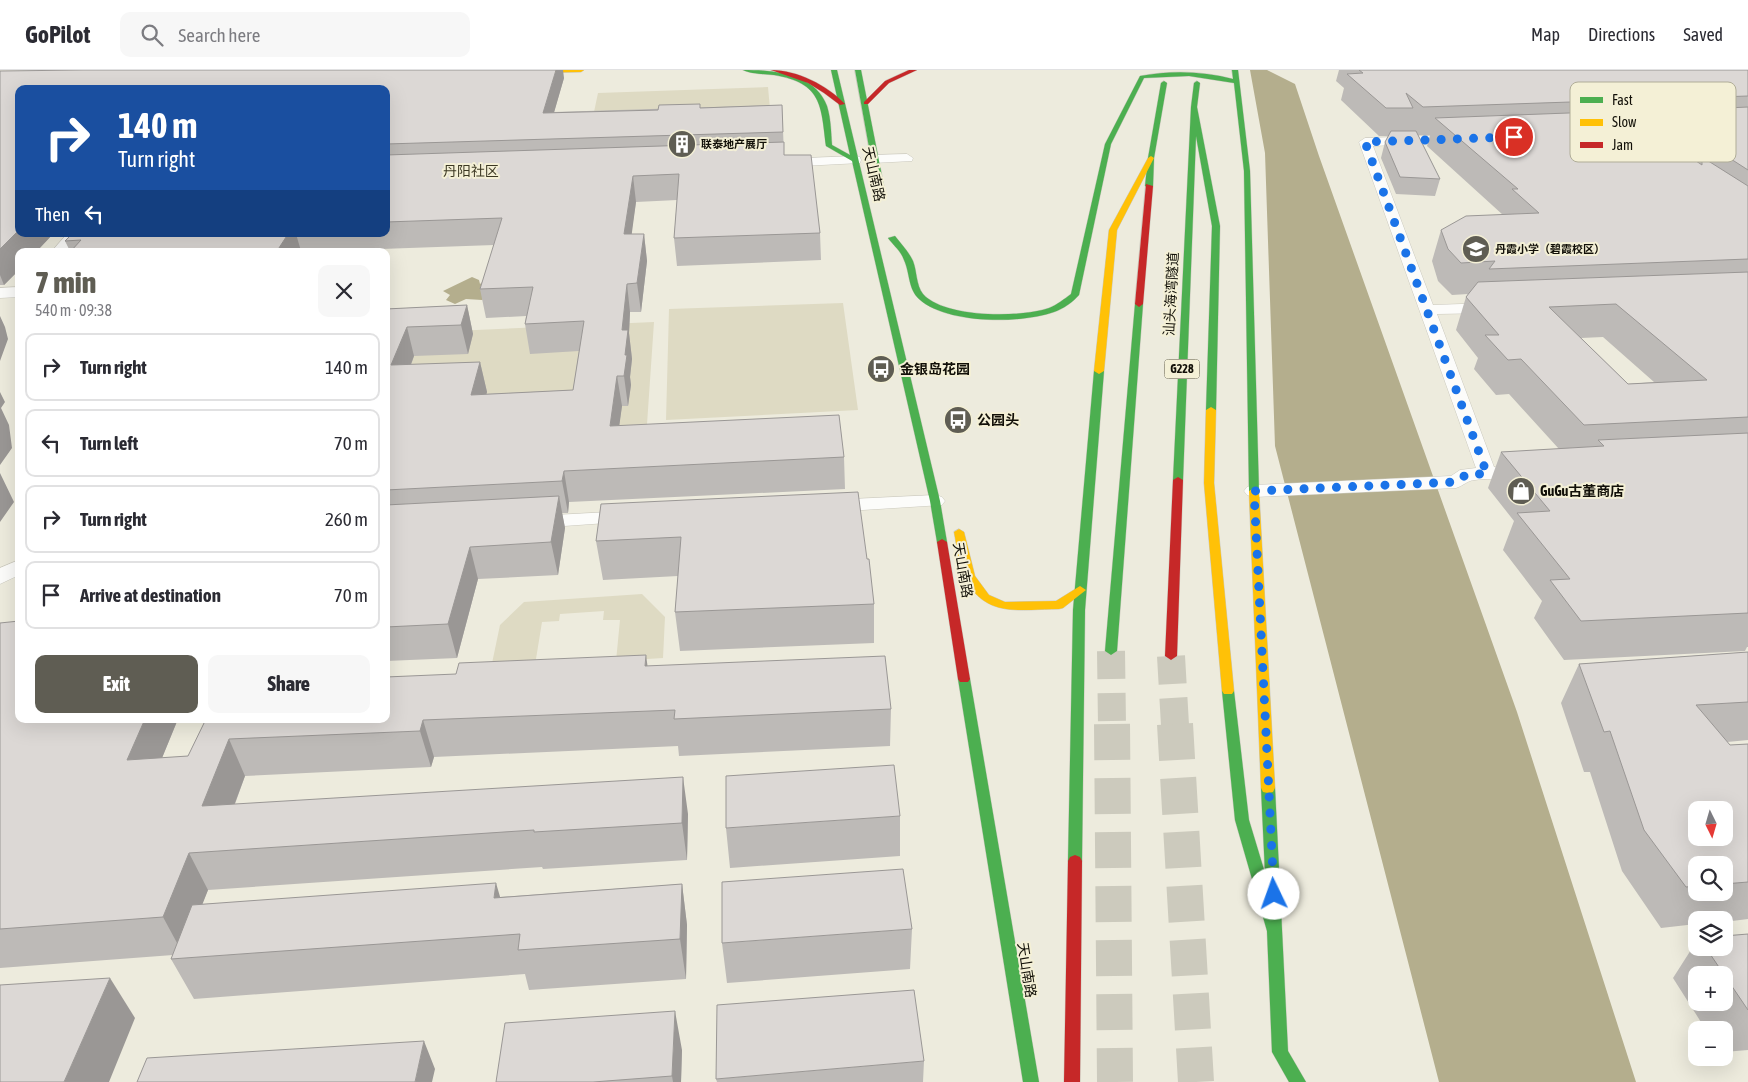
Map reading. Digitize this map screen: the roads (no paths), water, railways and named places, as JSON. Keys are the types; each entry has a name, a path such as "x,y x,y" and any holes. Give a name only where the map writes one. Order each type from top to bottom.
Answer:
{"main road":[{"path":"512,72 581,70"},
{"path":"746,70 772,73 796,80 810,87 822,103 830,146 855,160"},
{"path":"774,70 802,78 819,86 842,104"},
{"name":"天山南路","path":"834,70 935,501 1031,1082"},
{"name":"天山南路","path":"858,70 866,103 873,159 882,194"},
{"path":"866,103 877,88 893,76 914,70"},
{"path":"903,286 891,234 908,257 920,296 931,306 942,310 964,314 988,315 1050,311 1075,296 1108,144 1142,77 1151,72 1187,71 1235,76 1247,171 1263,490 1280,1052 1298,1082"},
{"path":"1111,651 1151,158 1164,83"},
{"name":"汕头海湾隧道","path":"1171,656 1194,107 1197,83"},
{"path":"1194,107 1216,226 1209,482 1221,631 1242,820 1275,933"},
{"path":"1072,1082 1080,590 1113,230 1151,158"},
{"name":"天山南路","path":"956,521 969,576 985,598 1003,606 1030,607 1058,604 1080,590"}],"street":[{"path":"1471,139 1365,142 1487,474"},
{"path":"873,159 907,158"},
{"path":"773,163 855,160"},
{"path":"62,248 72,237"},
{"path":"0,293 15,292"},
{"path":"1427,310 1505,307"},
{"path":"1263,490 1456,482 1467,474 1516,472"},
{"path":"816,507 935,501"},
{"path":"516,523 646,516"},
{"path":"0,577 15,568"}],"tunnel":[{"path":"1111,651 1112,725"},
{"path":"1171,656 1175,725"},
{"path":"1112,724 1115,1082"},
{"path":"1175,724 1196,1082"}],"place":[{"name":"联泰地产展厅","path":"682,144"},
{"name":"丹霞小学（碧霞校区）","path":"1476,249"},
{"name":"金银岛花园","path":"881,369"},
{"name":"公园头","path":"958,420"},
{"name":"GuGu古董商店","path":"1521,491"}],"district":[{"name":"丹阳社区","path":"471,171"}]}
